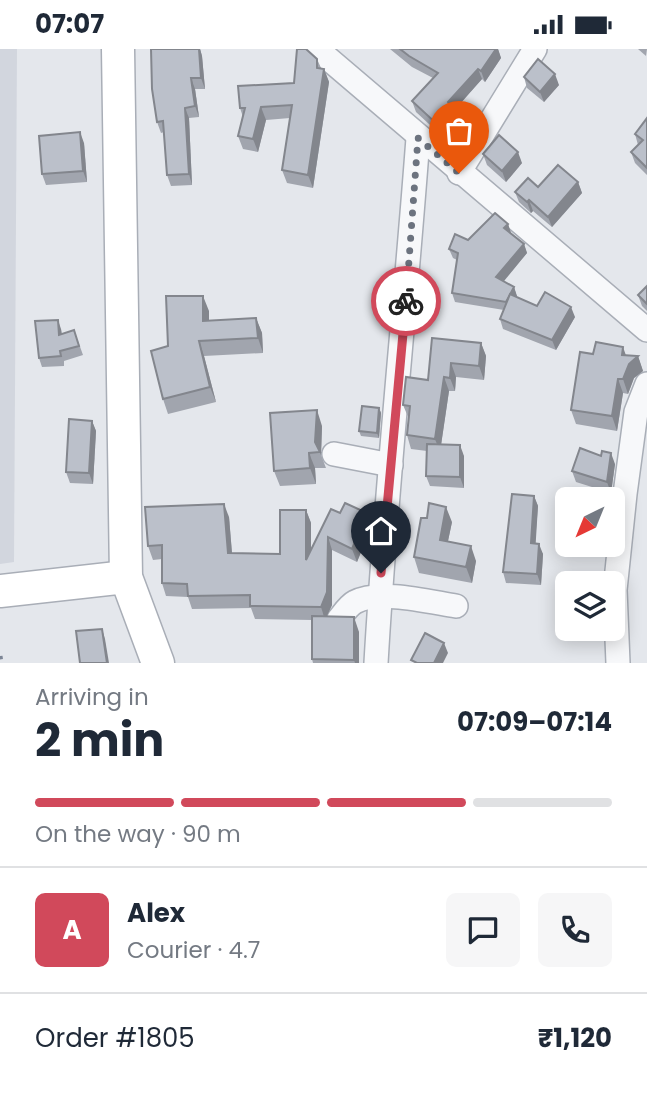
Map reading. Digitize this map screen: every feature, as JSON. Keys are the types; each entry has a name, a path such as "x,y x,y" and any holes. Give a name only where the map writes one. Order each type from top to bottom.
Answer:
{"main road":[{"path":"118,49 126,577 158,663"},
{"path":"0,591 126,577"}],"street":[{"path":"317,49 459,173 647,330"},
{"path":"459,173 535,49"},
{"path":"376,663 418,138"},
{"path":"618,663 615,590 622,521 636,412 647,384"},
{"path":"334,454 391,465"},
{"path":"339,619 354,602 380,598 394,597 456,606"}],"shaded area":[{"path":"0,49 17,49 14,562 0,564"}],"building":[{"path":"151,49 199,49 201,78 191,78 195,106 185,108 189,174 167,175 163,121 157,122 152,89"},
{"path":"297,49 306,49 317,59 317,68 324,69 308,175 282,170 292,105 261,107 253,139 238,136 245,108 240,108 238,86 294,83"},
{"path":"400,49 496,49 481,71 478,69 448,102 465,119 453,139 412,101 438,73"},
{"path":"538,59 555,74 540,92 524,77"},
{"path":"647,118 647,168 631,152 643,140 635,134"},
{"path":"80,132 83,171 42,174 39,136"},
{"path":"499,135 518,152 502,171 483,154"},
{"path":"558,165 578,182 548,217 515,192 528,178 538,187"},
{"path":"495,213 508,224 504,228 524,244 496,277 514,287 506,302 452,293 458,253 449,249 455,234 468,240"},
{"path":"647,286 647,304 638,295"},
{"path":"545,292 571,307 552,340 500,319 510,294 537,306"},
{"path":"166,296 203,296 203,321 256,318 258,338 199,341 210,387 163,399 151,351 168,346"},
{"path":"58,320 59,335 74,330 79,346 60,351 61,356 39,358 35,321"},
{"path":"432,338 481,343 479,366 451,363 450,378 444,377 435,439 407,435 410,406 403,405 406,377 428,380"},
{"path":"596,342 623,347 622,355 638,356 629,364 623,379 618,379 612,416 571,410 580,352 593,354"},
{"path":"362,406 379,408 377,433 359,431"},
{"path":"317,410 315,442 320,452 309,453 310,468 274,471 270,413"},
{"path":"69,419 92,421 89,473 66,472"},
{"path":"427,444 460,445 460,477 426,476"},
{"path":"580,448 601,456 602,451 611,453 607,482 572,471"},
{"path":"512,494 534,496 531,543 539,544 537,574 503,572"},
{"path":"345,503 367,513 352,549 328,537 327,592 321,607 250,606 250,595 188,596 187,584 162,583 162,545 148,546 145,507 224,504 228,553 280,554 280,510 306,510 306,560 331,509 340,513"},
{"path":"429,503 446,507 440,540 471,546 466,567 414,557 421,518 427,518"},
{"path":"312,616 354,617 354,660 312,659"},
{"path":"102,629 107,663 80,663 76,631"},
{"path":"425,633 444,643 434,663 417,663 411,660"}],"railway":[{"path":"0,656 1,663"}],"way so far":[{"path":"406,301 418,138 459,173"}],"route":[{"path":"381,573 406,301"}]}
